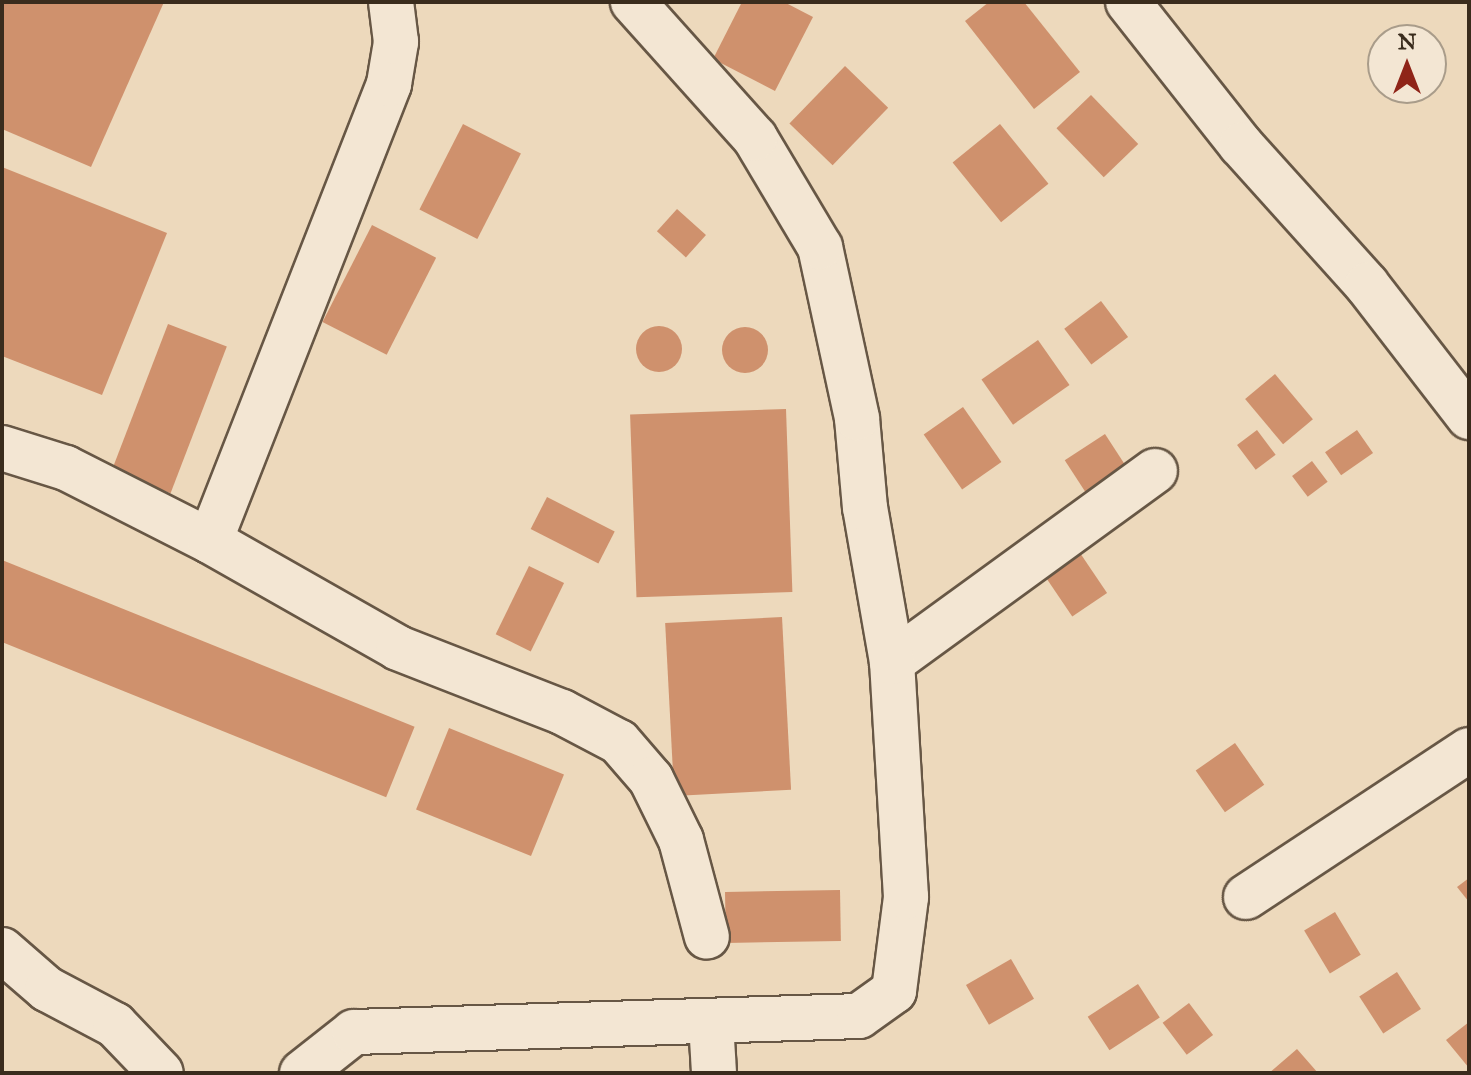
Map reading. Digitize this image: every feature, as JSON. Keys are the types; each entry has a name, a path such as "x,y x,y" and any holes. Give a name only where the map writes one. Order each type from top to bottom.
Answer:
{"street":[{"path":"210,541 389,84 396,42 391,2"},
{"path":"302,1073 354,1032 859,1016 894,991 906,897 892,662 865,508 857,418 820,247 755,138 633,2"},
{"path":"1128,2 1241,145 1367,285 1469,417"},
{"path":"2,448 66,468 210,541 398,648 562,712 619,742 651,779 681,840 707,937"},
{"path":"892,662 1155,471"},
{"path":"1246,897 1469,750"},
{"path":"2,950 47,989 115,1025 161,1073"},
{"path":"711,1022 714,1073"}],"building":[{"path":"2,2 164,2 91,167 2,129"},
{"path":"742,2 784,2 813,17 775,91 713,59"},
{"path":"989,2 1024,2 1080,72 1034,109 965,21"},
{"path":"845,66 888,108 833,165 789,124"},
{"path":"1091,95 1138,144 1104,177 1056,128"},
{"path":"463,124 521,154 477,239 419,210"},
{"path":"1000,124 1048,184 1001,222 953,162"},
{"path":"2,167 167,233 102,395 2,356"},
{"path":"677,209 706,235 686,257 657,231"},
{"path":"372,225 436,258 387,355 323,322"},
{"path":"1101,301 1128,337 1091,365 1064,329"},
{"path":"168,324 227,347 171,493 112,471"},
{"path":"659,326 675,333 682,349 675,365 659,372 643,365 636,349 643,333"},
{"path":"745,327 761,334 768,350 761,366 745,373 729,366 722,350 729,334"},
{"path":"1038,340 1070,385 1013,425 981,380"},
{"path":"1275,374 1313,419 1283,444 1245,399"},
{"path":"963,407 1001,462 962,489 924,435"},
{"path":"786,409 792,592 636,597 630,414"},
{"path":"1257,430 1276,455 1256,470 1237,445"},
{"path":"1357,430 1373,453 1341,475 1325,452"},
{"path":"1105,434 1128,470 1088,496 1065,460"},
{"path":"1312,461 1328,482 1308,497 1292,476"},
{"path":"547,497 615,532 598,564 531,529"},
{"path":"1078,550 1107,593 1072,617 1043,573"},
{"path":"2,560 415,727 386,797 2,642"},
{"path":"529,566 564,583 531,651 496,634"},
{"path":"782,617 791,790 674,796 665,623"},
{"path":"449,728 564,774 531,856 416,810"},
{"path":"1235,743 1264,785 1225,812 1196,771"},
{"path":"1469,878 1469,902 1457,887"},
{"path":"840,890 841,941 726,943 725,892"},
{"path":"1335,912 1361,955 1330,973 1304,931"},
{"path":"1011,959 1034,999 989,1025 966,985"},
{"path":"1397,972 1421,1009 1383,1033 1359,997"},
{"path":"1138,984 1160,1018 1109,1050 1088,1017"},
{"path":"1189,1003 1213,1035 1187,1055 1163,1023"},
{"path":"1469,1022 1469,1068 1446,1040"},
{"path":"1297,1049 1318,1073 1269,1073"}]}
